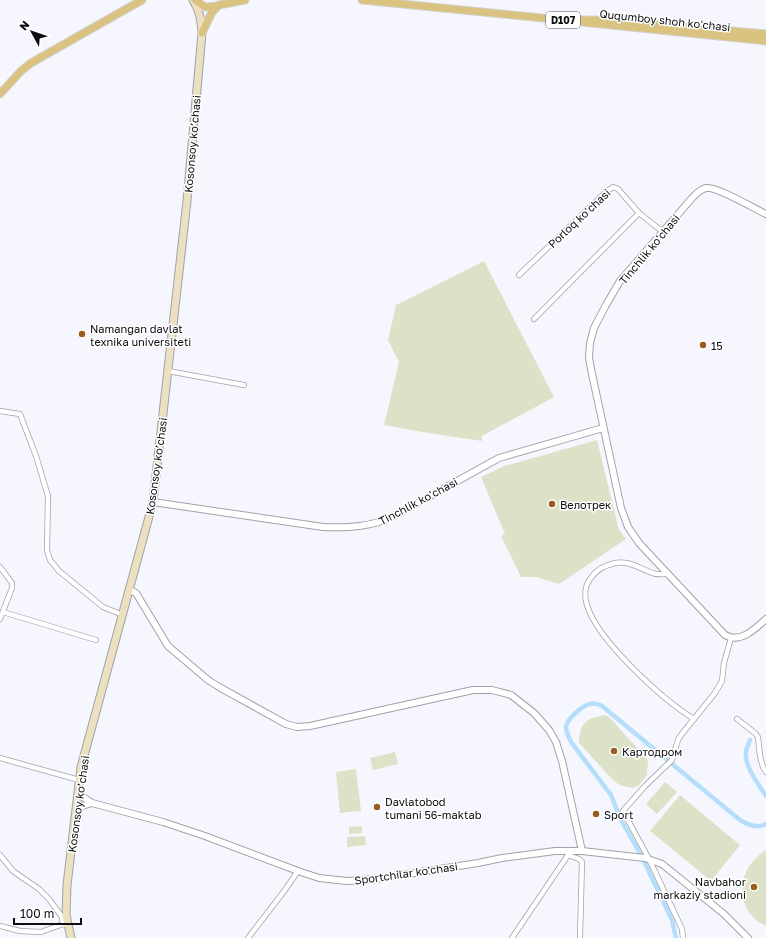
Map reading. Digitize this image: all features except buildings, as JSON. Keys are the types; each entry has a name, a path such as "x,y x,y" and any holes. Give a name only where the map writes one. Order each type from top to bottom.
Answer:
{"main road":[{"path":"0,94 31,62 142,0"},
{"path":"194,0 205,7 245,0"},
{"name":"Kosonsoy ko’chasi","path":"70,938 65,925 67,885 79,780 153,502 187,201 202,33 201,18 194,0"},
{"name":"Ququmboy shoh koʻchasi","path":"362,0 766,41"},
{"path":"202,33 212,12 219,5"},
{"name":"Ququmboy shoh koʻchasi","path":"562,20 607,20 766,34"}],"street":[{"name":"Porloq koʻchasi","path":"519,275 613,187 618,189 639,213 663,232"},
{"name":"Tinchlik ko'chasi","path":"731,638 725,635 639,543 628,527 621,508 603,428 590,362 590,347 592,335 600,317 620,281 693,197 706,188 717,189 766,214"},
{"path":"534,319 639,213"},
{"path":"168,371 244,385"},
{"path":"0,412 20,414 36,456 48,496 47,550 50,560 59,571 103,607 123,615"},
{"name":"Tinchlik ko'chasi","path":"153,502 323,527 347,528 370,525 382,522 394,516 499,458 603,428"},
{"path":"668,574 654,574 637,566 623,562 604,567 593,574 588,583 585,592 587,605 596,624 607,640 621,655 670,702 694,719"},
{"path":"0,567 12,583 12,588 0,620"},
{"path":"130,590 136,593 163,638 175,653 219,687 291,726 310,726 473,690 492,690 511,695 534,713 549,730 556,742 582,851"},
{"path":"3,612 96,640"},
{"path":"682,938 682,929 623,811 674,758 678,740 715,693 722,681 724,663 731,638 740,638 766,619"},
{"path":"738,719 758,737 760,756 766,772"},
{"path":"0,758 79,780"},
{"path":"78,789 83,797 92,803"},
{"path":"75,814 82,806 92,803"},
{"name":"Sportchilar ko'chasi","path":"92,803 163,822 206,836 319,878 347,881 376,880 432,873 502,858 555,851 570,853 582,851 647,858"},
{"path":"512,938 570,853 582,862 580,938"},
{"path":"0,854 13,871 44,894 58,911 65,925 42,932 20,931 0,926"},
{"path":"647,858 662,864 714,906 748,938"},
{"path":"248,938 298,871"}],"green space":[{"path":"484,261 554,397 482,436 482,441 384,425 399,362 388,340 396,305"},
{"name":"Велотрек","path":"597,440 619,530 626,539 559,584 536,577 521,577 501,536 505,534 481,477 504,466"},
{"name":"Картодром","path":"605,715 609,717 648,760 647,775 639,785 633,788 618,784 612,779 579,743 579,736 582,726 593,718"},
{"path":"395,752 398,764 373,770 370,758"},
{"path":"356,769 361,811 340,813 336,772"},
{"path":"665,782 677,792 657,814 646,804"},
{"path":"680,795 740,845 711,881 650,831"},
{"path":"362,826 362,833 349,834 349,827"},
{"path":"365,836 366,845 347,847 347,837"},
{"name":"Navbahor markaziy stadioni","path":"766,850 766,926 756,920 748,911 742,892 743,882 751,864 757,856"}],"waterway":[{"path":"676,938 672,920 642,857 621,820 611,795 571,742 566,727 575,713 587,705 598,704 602,706 740,820 753,826 766,824"},
{"path":"750,740 746,750 747,763 766,796"}],"place":[{"name":"Namangan davlat texnika universiteti","path":"82,334"},
{"name":"15","path":"703,345"},
{"name":"Велотрек","path":"552,504"},
{"name":"Картодром","path":"614,751"},
{"name":"Davlatobod tumani 56-maktab","path":"377,807"},
{"name":"Sport","path":"596,814"},
{"name":"Navbahor markaziy stadioni","path":"754,887"}]}
